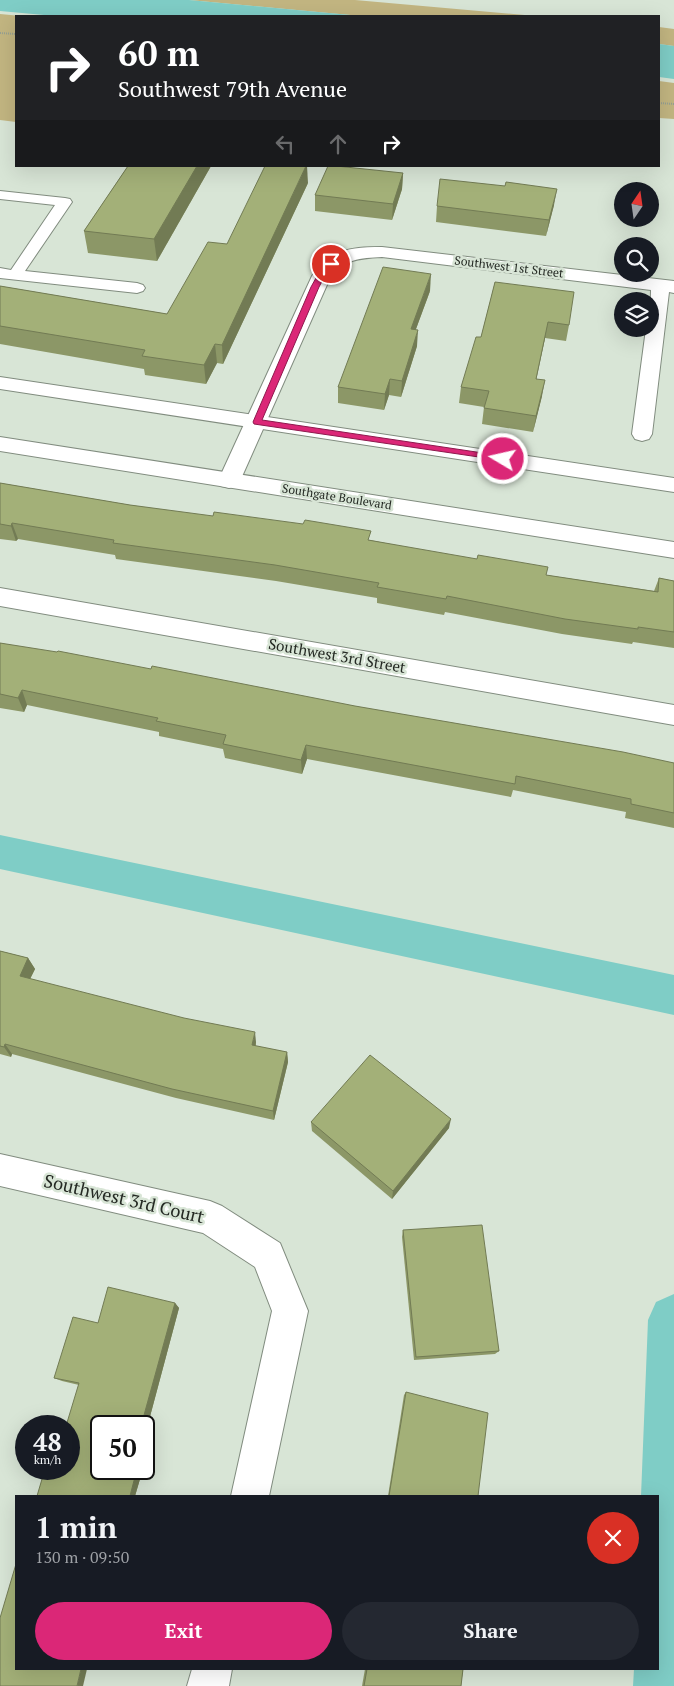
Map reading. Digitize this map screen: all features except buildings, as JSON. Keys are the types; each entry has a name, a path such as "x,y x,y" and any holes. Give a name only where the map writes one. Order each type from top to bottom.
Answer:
{"street":[{"name":"Southwest 1st Street","path":"257,422 318,282 325,269 345,256 367,252 382,252 667,286"},
{"path":"642,434 667,286"},
{"path":"0,383 674,485"},
{"path":"229,481 257,422"},
{"name":"Southgate Boulevard","path":"0,444 674,550"},
{"name":"Southwest 3rd Street","path":"0,597 674,715"},
{"name":"Southwest 3rd Court","path":"0,1170 210,1218 268,1255 290,1310 250,1495"},
{"path":"208,1686 212,1670"}],"lane":[{"path":"0,195 65,202 8,274"},
{"path":"8,274 137,288"}],"path":[{"path":"0,32 15,34"},
{"path":"660,103 674,104"}],"shaded area":[{"path":"189,0 355,0 525,15 350,15"},
{"path":"0,14 15,15 15,122 0,120"},
{"path":"660,27 674,29 674,46 660,44"},
{"path":"660,81 674,83 674,119 660,118"}],"water":[{"path":"0,0 189,0 350,15 44,15 0,11"},
{"path":"660,44 674,46 674,79 660,77"}],"waterway":[{"path":"0,852 674,995"},
{"path":"663,1686 674,1320"}],"route":[{"path":"331,264 325,269 315,287 257,422 503,459"}]}
